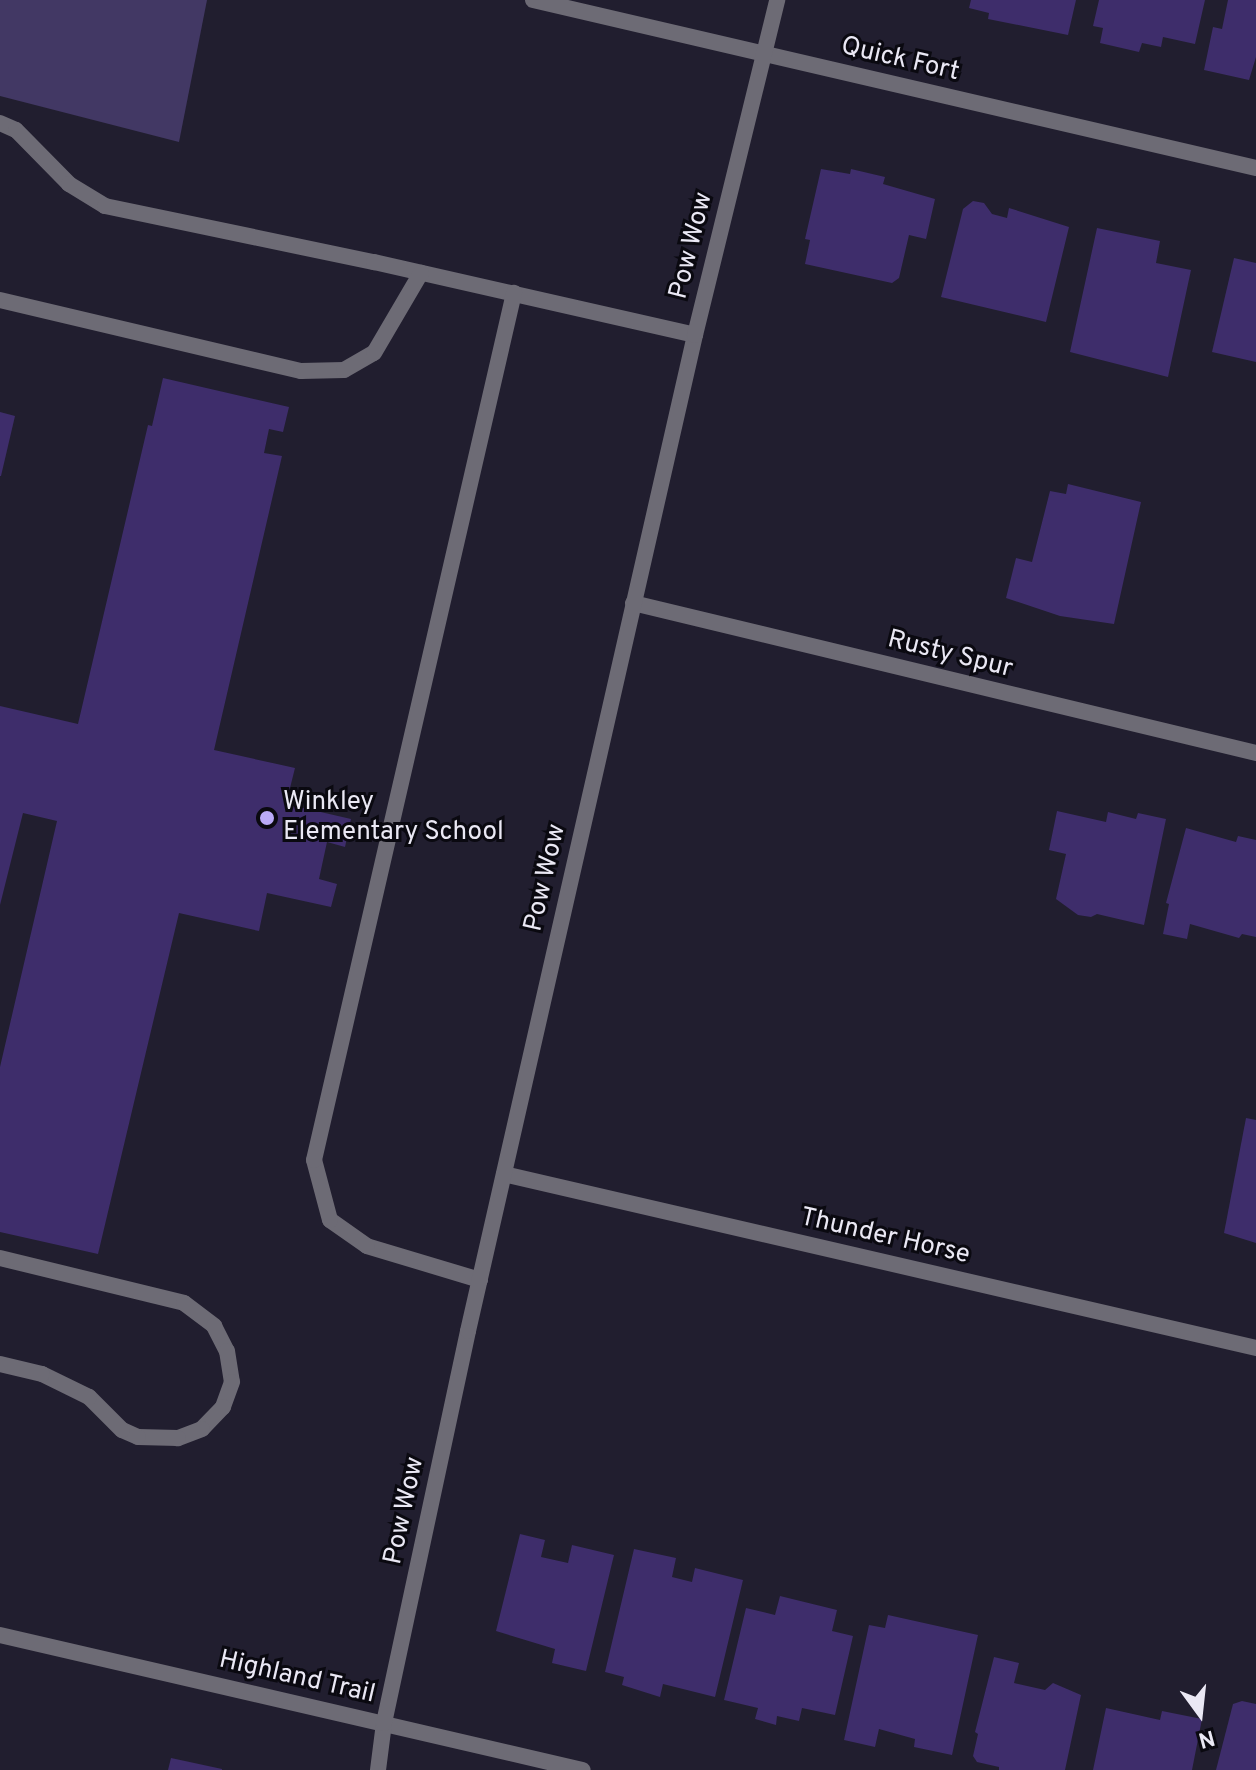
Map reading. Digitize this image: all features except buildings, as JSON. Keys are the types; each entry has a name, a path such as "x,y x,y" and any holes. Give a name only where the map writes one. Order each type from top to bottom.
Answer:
{"street":[{"name":"Quick Fort","path":"533,0 1256,168"},
{"name":"Pow Wow","path":"378,1770 384,1723 480,1280 695,335 777,0"},
{"path":"0,123 16,130 69,184 105,206 695,335"},
{"path":"0,300 301,371 344,370 374,353 421,273"},
{"path":"480,1280 367,1246 330,1220 314,1160 514,293"},
{"name":"Rusty Spur","path":"633,603 1256,753"},
{"name":"Thunder Horse","path":"504,1174 1256,1348"},
{"path":"0,1258 184,1303 214,1326 227,1351 232,1382 223,1407 202,1429 178,1438 138,1437 122,1430 89,1397 42,1374 0,1364"},
{"name":"Highland Trail","path":"0,1635 583,1770"}],"shaded area":[{"path":"0,0 207,0 179,142 0,96"}],"place":[{"name":"Winkley Elementary School","path":"267,818"}]}
